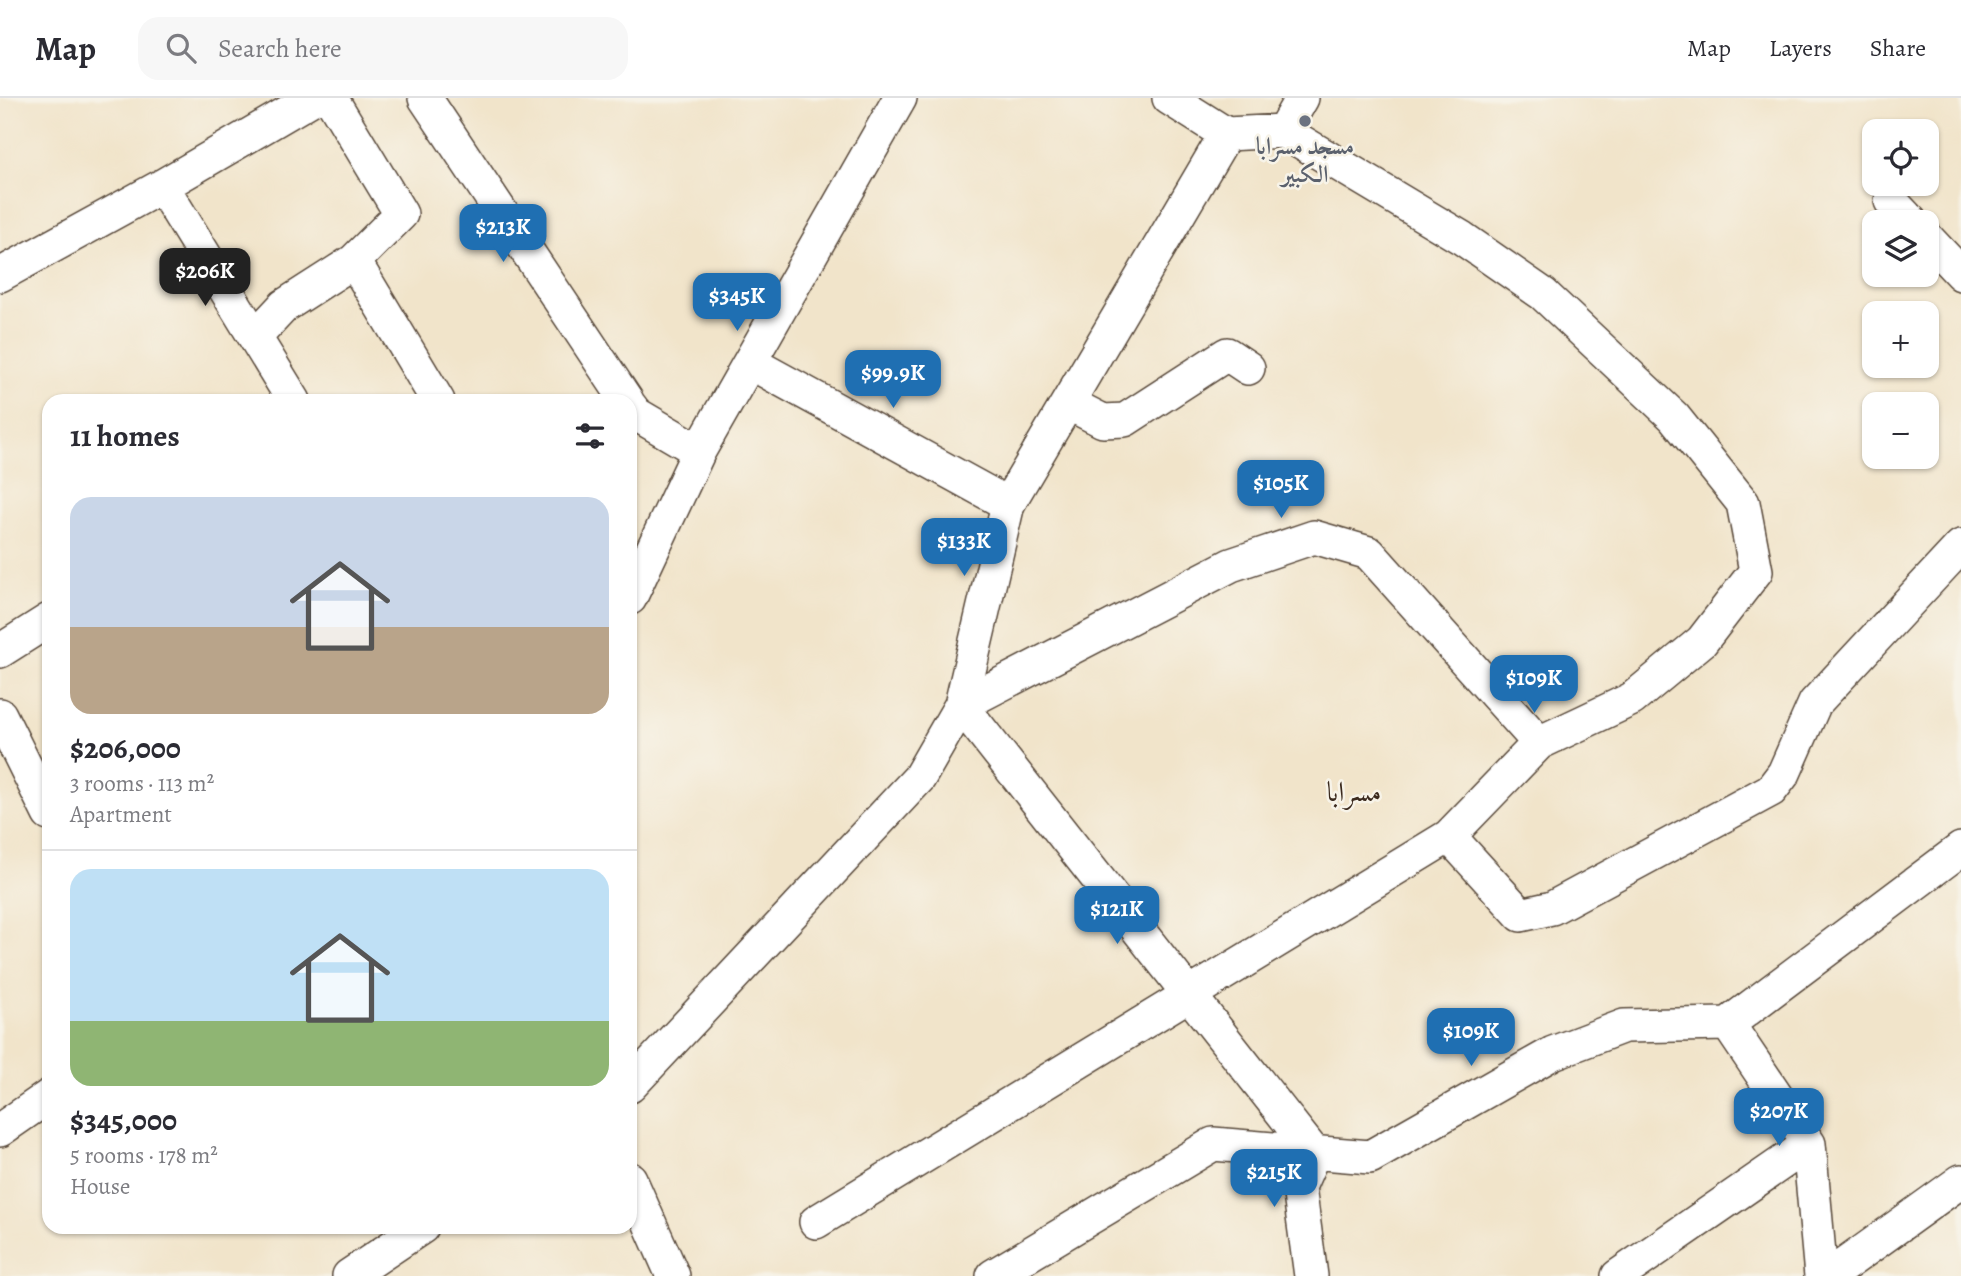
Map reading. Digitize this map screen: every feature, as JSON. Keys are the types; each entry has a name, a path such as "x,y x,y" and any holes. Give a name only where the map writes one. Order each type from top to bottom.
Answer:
{"street":[{"path":"0,275 162,186 313,98"},
{"path":"255,337 284,306 354,261 401,214 331,98"},
{"path":"425,98 622,394"},
{"path":"637,583 699,451 900,98"},
{"path":"816,1222 1449,836 1539,743 1632,699 1702,641 1756,571 1743,503 1674,417 1543,294 1462,238 1283,131 1226,134 1169,98"},
{"path":"1283,131 1302,98"},
{"path":"637,1073 919,778 961,705 1008,504 1226,134"},
{"path":"162,186 290,394"},
{"path":"1939,251 1961,274"},
{"path":"354,261 434,394"},
{"path":"1068,403 1103,421 1125,421 1227,354 1248,368"},
{"path":"751,363 1008,504"},
{"path":"637,415 699,451"},
{"path":"961,705 1231,565 1314,537 1369,553 1539,743"},
{"path":"1449,836 1521,915 1552,908 1771,790 1784,773 1815,703 1961,546"},
{"path":"0,651 42,624"},
{"path":"961,705 1314,1153"},
{"path":"0,715 42,800"},
{"path":"993,1276 1213,1144 1370,1157 1553,1054 1624,1027 1728,1024 1961,849"},
{"path":"1728,1024 1809,1144 1821,1276"},
{"path":"0,1130 42,1101"},
{"path":"1618,1276 1809,1144"},
{"path":"1311,1276 1299,1187 1314,1153"},
{"path":"1829,1276 1961,1181"},
{"path":"637,1195 673,1276"},
{"path":"349,1276 412,1234"}],"place":[{"name":"مسجد مسرابا الكبير","path":"1305,121"}],"district":[{"name":"مسرابا","path":"1354,792"}]}
